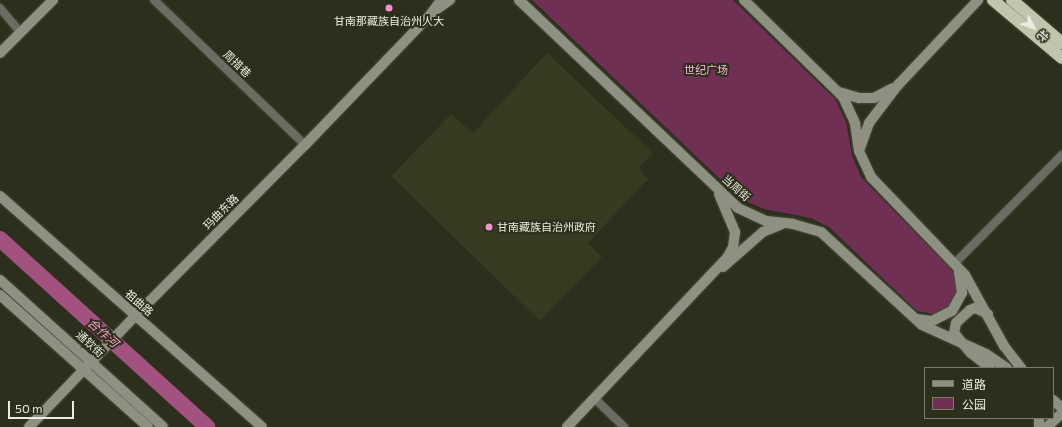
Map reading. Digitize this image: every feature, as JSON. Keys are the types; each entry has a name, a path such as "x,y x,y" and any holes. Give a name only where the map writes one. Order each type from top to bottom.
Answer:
{"highway":[{"path":"993,0 1062,58"},
{"path":"1012,0 1062,42"}],"main road":[{"path":"0,53 53,0"},
{"path":"431,14 441,0"},
{"path":"431,14 450,0"},
{"name":"当周街","path":"519,0 717,188 747,214 766,221 788,223 821,232 838,246 910,315 931,330 993,357 1006,367"},
{"path":"744,0 838,92 852,115 860,153 871,176 880,188 957,266 988,314 1004,346 1020,367"},
{"path":"860,153 869,123 898,85 978,0"},
{"name":"玛曲东路","path":"29,427 132,319 305,145 431,14"},
{"path":"838,92 859,98 874,98 898,85"},
{"path":"717,188 729,213 735,238 733,247 718,270"},
{"name":"祖曲路","path":"0,196 132,319 262,427"},
{"path":"566,427 718,270 736,257 763,232 788,223"},
{"path":"910,315 917,320 932,321 952,310 962,293 957,266"},
{"name":"通钦街","path":"0,280 92,361 163,427"},
{"path":"0,295 92,361 148,427"},
{"path":"988,314 975,308 961,316 954,334 989,367"},
{"path":"1054,401 1062,408"},
{"path":"1047,427 1058,419"}],"street":[{"name":"周措巷","path":"154,0 305,145"},
{"path":"0,8 20,32"},
{"path":"957,266 1062,155"},
{"path":"594,398 624,427"}],"shaded area":[{"path":"547,53 653,153 638,168 648,179 588,243 602,257 540,321 391,176 451,114 473,133"}],"green space":[{"name":"世纪广场","path":"532,0 733,0 835,99 846,122 852,155 861,177 955,273 958,289 950,305 934,314 917,311 829,227 811,218 764,209 741,199"}],"waterway":[{"name":"合作河","path":"0,239 207,427"}],"place":[{"name":"甘南那藏族自治州人大","path":"389,8"},
{"name":"甘南藏族自治州政府","path":"489,227"}]}
